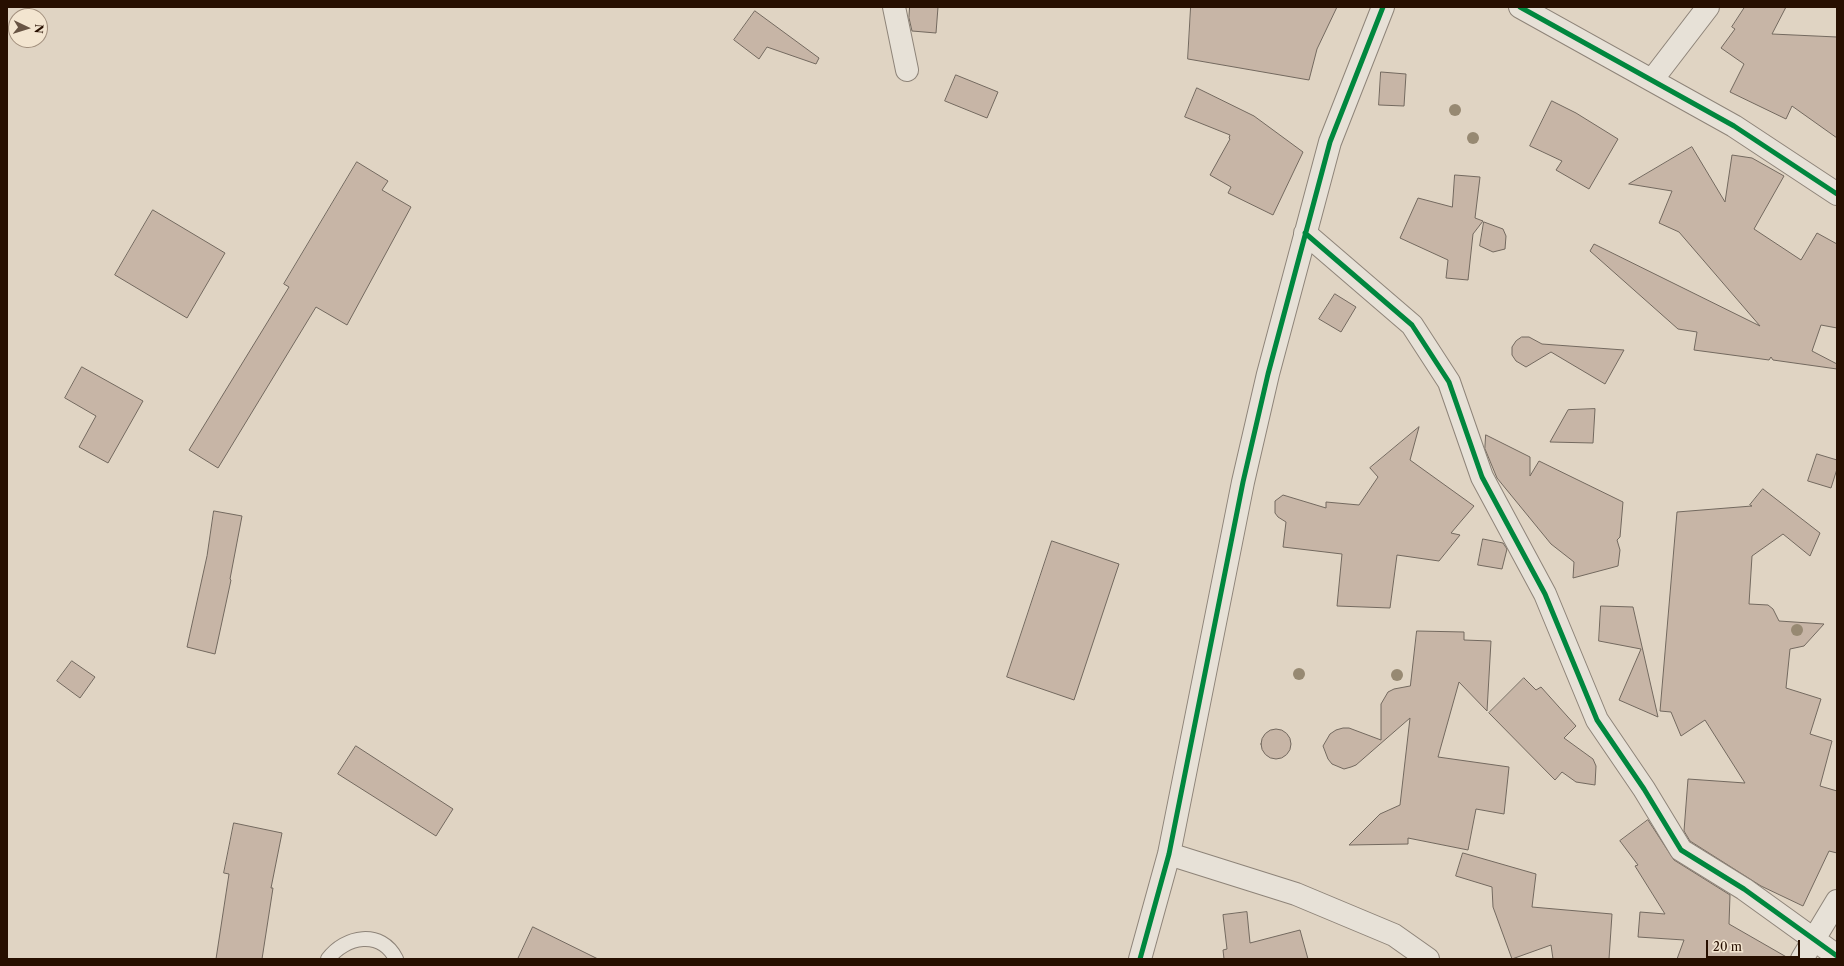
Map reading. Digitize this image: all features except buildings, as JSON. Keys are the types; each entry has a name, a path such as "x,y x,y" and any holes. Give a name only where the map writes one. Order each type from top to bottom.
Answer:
{"street":[{"path":"894,7 907,70"},
{"path":"1140,959 1169,854 1243,482 1268,374 1330,142 1384,7"},
{"path":"1520,7 1734,126 1837,194"},
{"path":"1652,80 1708,7"},
{"path":"1305,233 1412,325 1449,382 1482,477 1546,594 1597,720 1644,789 1681,850 1744,889 1837,956"},
{"path":"1169,854 1296,894 1394,935 1428,959"},
{"path":"1802,959 1837,901"}],"lane":[{"path":"328,959 337,948 348,941 362,938 375,941 386,947 396,959"}],"cycle path":[{"path":"1140,959 1169,854 1243,482 1268,374 1330,142 1383,7"},
{"path":"1520,7 1734,126 1837,194"},
{"path":"1305,233 1412,325 1449,382 1482,477 1545,594 1597,720 1644,789 1681,850 1744,889 1837,956"}]}
